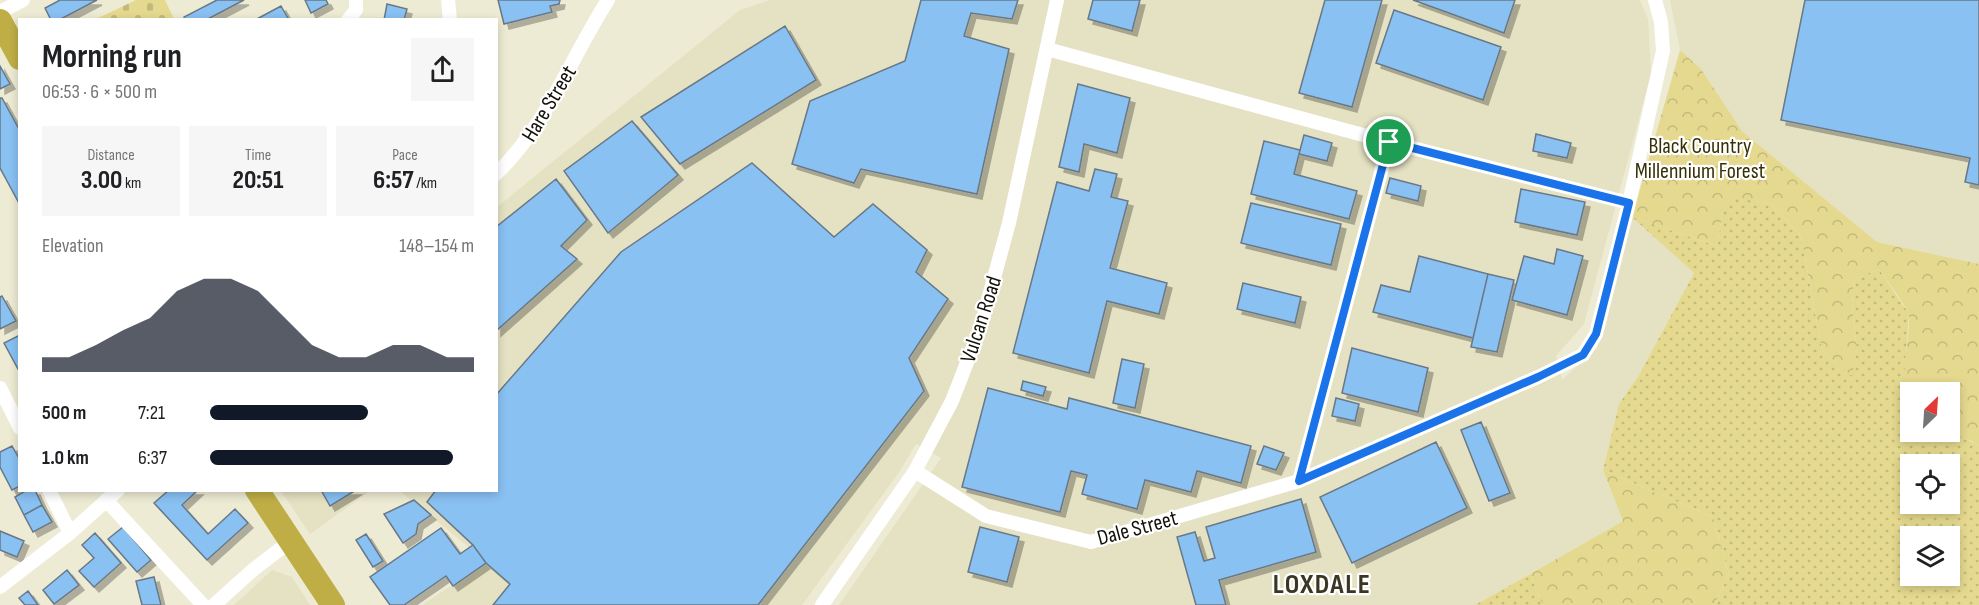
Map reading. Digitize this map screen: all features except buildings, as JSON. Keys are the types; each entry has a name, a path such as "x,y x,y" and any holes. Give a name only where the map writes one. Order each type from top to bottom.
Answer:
{"highway":[{"path":"0,21 18,54"},
{"path":"258,492 333,605"}],"street":[{"path":"0,12 24,0"},
{"path":"350,18 356,10 356,0"},
{"path":"448,0 450,18"},
{"name":"Hare Street","path":"591,26 595,0"},
{"name":"Hare Street","path":"498,170 527,141 546,112 591,26 608,0"},
{"name":"Vulcan Road","path":"822,605 915,471 952,401 980,329 1009,223 1057,0"},
{"name":"Dale Street","path":"915,471 986,516 1091,542 1299,481 1538,377 1583,355 1596,334 1629,203 1663,51 1661,22 1654,0"},
{"path":"1047,49 1389,142 1629,203"},
{"path":"1299,481 1389,142"},
{"path":"0,388 18,424"},
{"path":"50,492 70,533"},
{"path":"1,583 70,533 116,492"},
{"path":"106,500 203,605"},
{"path":"214,605 254,569 292,540"}],"shaded area":[{"path":"770,0 1640,0 1648,19 1651,74 1584,324 1556,356 1562,380 1597,348 1632,217 1694,273 1639,375 1619,404 1603,470 1623,521 1475,605 839,605 941,458 916,444 900,471 802,605 422,605 487,562 401,492 498,492 498,206 740,10"},
{"path":"1670,0 1979,0 1979,264 1877,242 1742,131 1701,69 1680,50"},
{"path":"282,492 369,492 310,534"},
{"path":"272,570 292,577 310,605 234,605"}],"green space":[{"path":"136,0 165,0 174,18 98,18"},
{"name":"Black Country Millennium Forest","path":"1680,50 1701,69 1742,131 1877,242 1979,264 1979,446 1960,437 1960,382 1904,382 1909,316 1901,300 1879,269 1854,279 1852,307 1857,349 1852,376 1822,350 1801,236 1771,204 1730,197 1722,215 1717,246 1632,217"},
{"path":"1730,196 1771,204 1801,236 1822,350 1851,375 1857,349 1852,307 1854,279 1879,269 1909,314 1906,382 1900,382 1900,442 1960,442 1960,437 1979,446 1979,605 1714,605 1729,574 1713,517 1603,470 1619,404 1639,375 1694,273 1632,217 1717,246 1722,215"},
{"path":"1603,470 1713,517 1729,574 1714,605 1543,605 1530,574 1623,521"},
{"path":"1530,574 1543,605 1475,605"}],"district":[{"name":"LOXDALE","path":"1322,583"}],"route":[{"path":"1389,142 1629,203 1596,334 1583,355 1538,377 1299,481 1389,142"}]}
